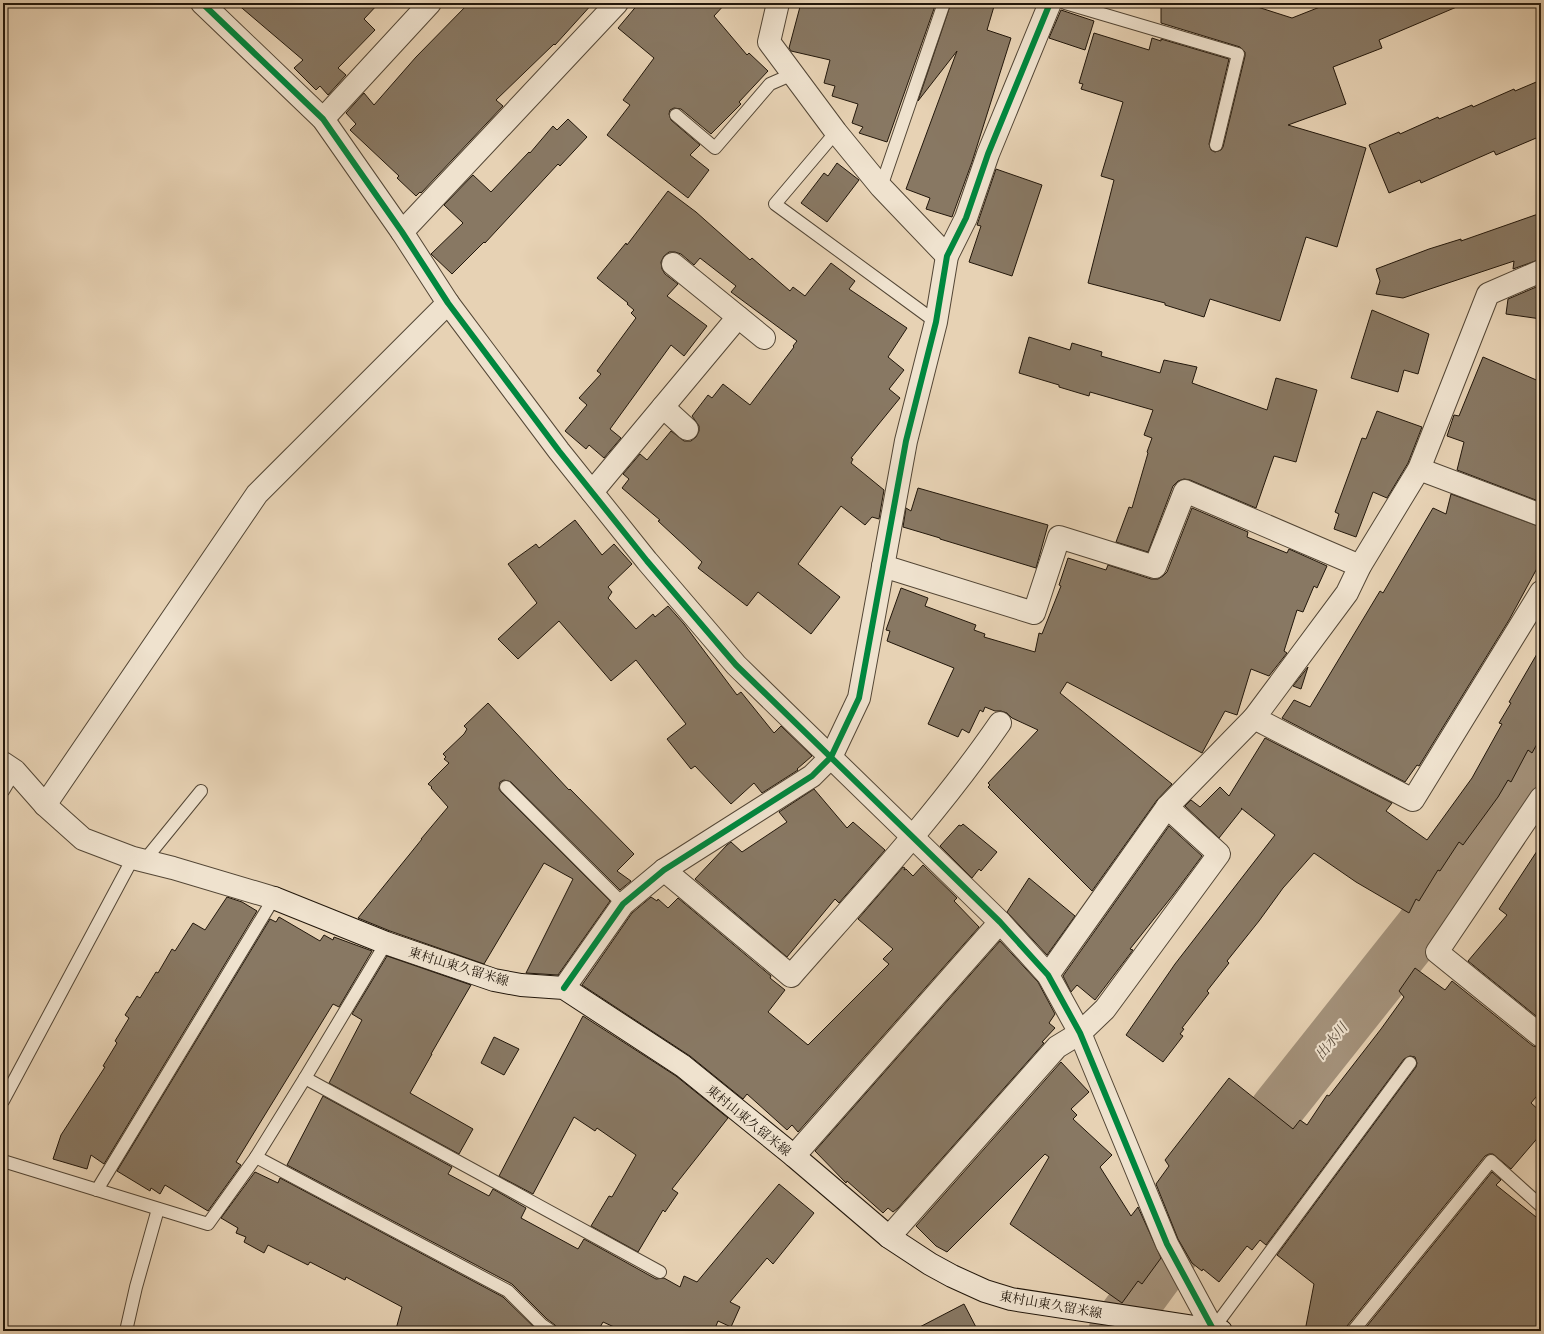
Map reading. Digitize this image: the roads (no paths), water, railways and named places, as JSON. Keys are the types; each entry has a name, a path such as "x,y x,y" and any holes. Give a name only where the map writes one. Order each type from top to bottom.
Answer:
{"street":[{"path":"202,3 323,119 402,232 448,303 592,492 647,561 736,665 1000,922 1048,974 1080,1033 1167,1244 1177,1264 1216,1330"},
{"path":"323,119 430,3"},
{"path":"402,232 617,3"},
{"path":"778,3 769,42 836,132 881,187 947,256"},
{"path":"564,988 623,904 664,870 812,776 831,757 859,698 906,441 936,322 947,256 966,218 988,154 1050,3"},
{"path":"673,264 764,338"},
{"path":"1048,974 1167,807 1254,718 1347,593 1360,566 1419,469 1488,294 1541,270"},
{"path":"45,805 257,494 448,303"},
{"path":"592,492 738,317"},
{"path":"663,407 688,429"},
{"path":"1419,469 1541,515"},
{"path":"883,566 1034,613 1060,537 1155,567 1185,491 1360,566"},
{"path":"1254,718 1413,800 1541,592"},
{"path":"664,870 791,976 913,838 972,765 1000,723"},
{"name":"東村山東久留米線","path":"9,767 45,805 83,839 138,859 274,898 386,943 494,980 521,985 564,988 683,1066 794,1156 889,1237 930,1264 985,1291 1012,1299 1216,1330"},
{"path":"1541,798 1436,952 1541,1036"},
{"path":"889,1237 1057,1047 1080,1033 1104,1009 1219,854 1167,807"},
{"path":"794,1156 1000,922"}],"lane":[{"path":"881,187 944,3"},
{"path":"1065,3 1238,54 1216,145"},
{"path":"676,115 715,148 770,84 793,74"},
{"path":"836,132 775,204 936,322"},
{"path":"3,791 9,767"},
{"path":"506,787 623,904"},
{"path":"3,1101 138,859 201,791"},
{"path":"97,1190 274,898"},
{"path":"3,1161 208,1224 256,1157 386,943"},
{"path":"1216,1330 1410,1063"},
{"path":"305,1078 660,1272"},
{"path":"256,1157 508,1291 542,1325 551,1331"},
{"path":"1353,1331 1491,1161 1541,1206"},
{"path":"126,1331 136,1287 158,1209"}],"waterway":[{"name":"出水川","path":"1115,1331 1278,1108 1421,928 1541,746"}]}
